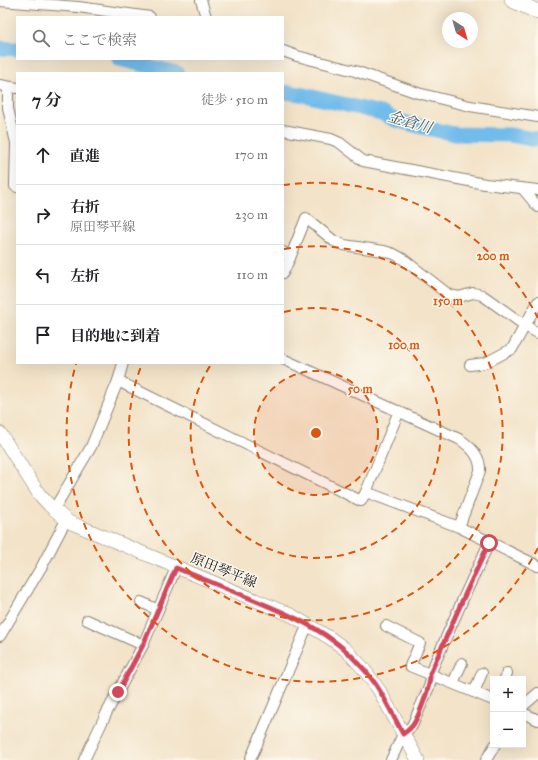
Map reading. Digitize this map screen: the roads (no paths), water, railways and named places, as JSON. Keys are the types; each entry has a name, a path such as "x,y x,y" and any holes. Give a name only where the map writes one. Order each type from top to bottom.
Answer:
{"highway":[{"path":"512,0 538,12"}],"main road":[{"name":"原田琴平線","path":"0,433 39,494 66,520 176,568 291,615 308,624 345,649 363,668 379,690 418,760"}],"street":[{"path":"201,0 206,16"},
{"path":"0,1 78,7 143,16"},
{"path":"284,51 354,71 418,93 470,106 538,117"},
{"path":"8,86 8,108 16,142 16,186"},
{"path":"284,130 331,139 340,143 363,161 485,184 538,190"},
{"path":"523,189 538,207"},
{"path":"284,268 287,255 306,218 334,241 344,245 394,254 403,259 449,295 459,297 477,293 538,333"},
{"path":"470,365 485,363 512,349 538,302"},
{"path":"284,359 399,411 459,439 468,445 480,464 480,471 459,527"},
{"path":"54,509 91,447 118,381 123,364"},
{"path":"118,381 361,501 399,411"},
{"path":"366,492 459,527 538,566"},
{"path":"0,636 42,566 66,520"},
{"path":"391,760 403,734 412,726 429,687 430,674 489,543"},
{"path":"84,760 106,714 143,645 176,568"},
{"path":"141,602 158,610"},
{"path":"87,620 117,628 143,645"},
{"path":"250,760 308,624"},
{"path":"386,626 420,642 410,666 490,699"},
{"path":"453,683 462,663"},
{"path":"474,692 482,673"},
{"path":"526,703 538,693"},
{"path":"526,714 538,720"},
{"path":"486,760 493,748"}],"waterway":[{"name":"金倉川","path":"0,48 16,49"},
{"name":"金倉川","path":"123,60 173,72"},
{"name":"金倉川","path":"284,92 300,94 381,113 395,120 455,134 510,135 538,140"}]}
